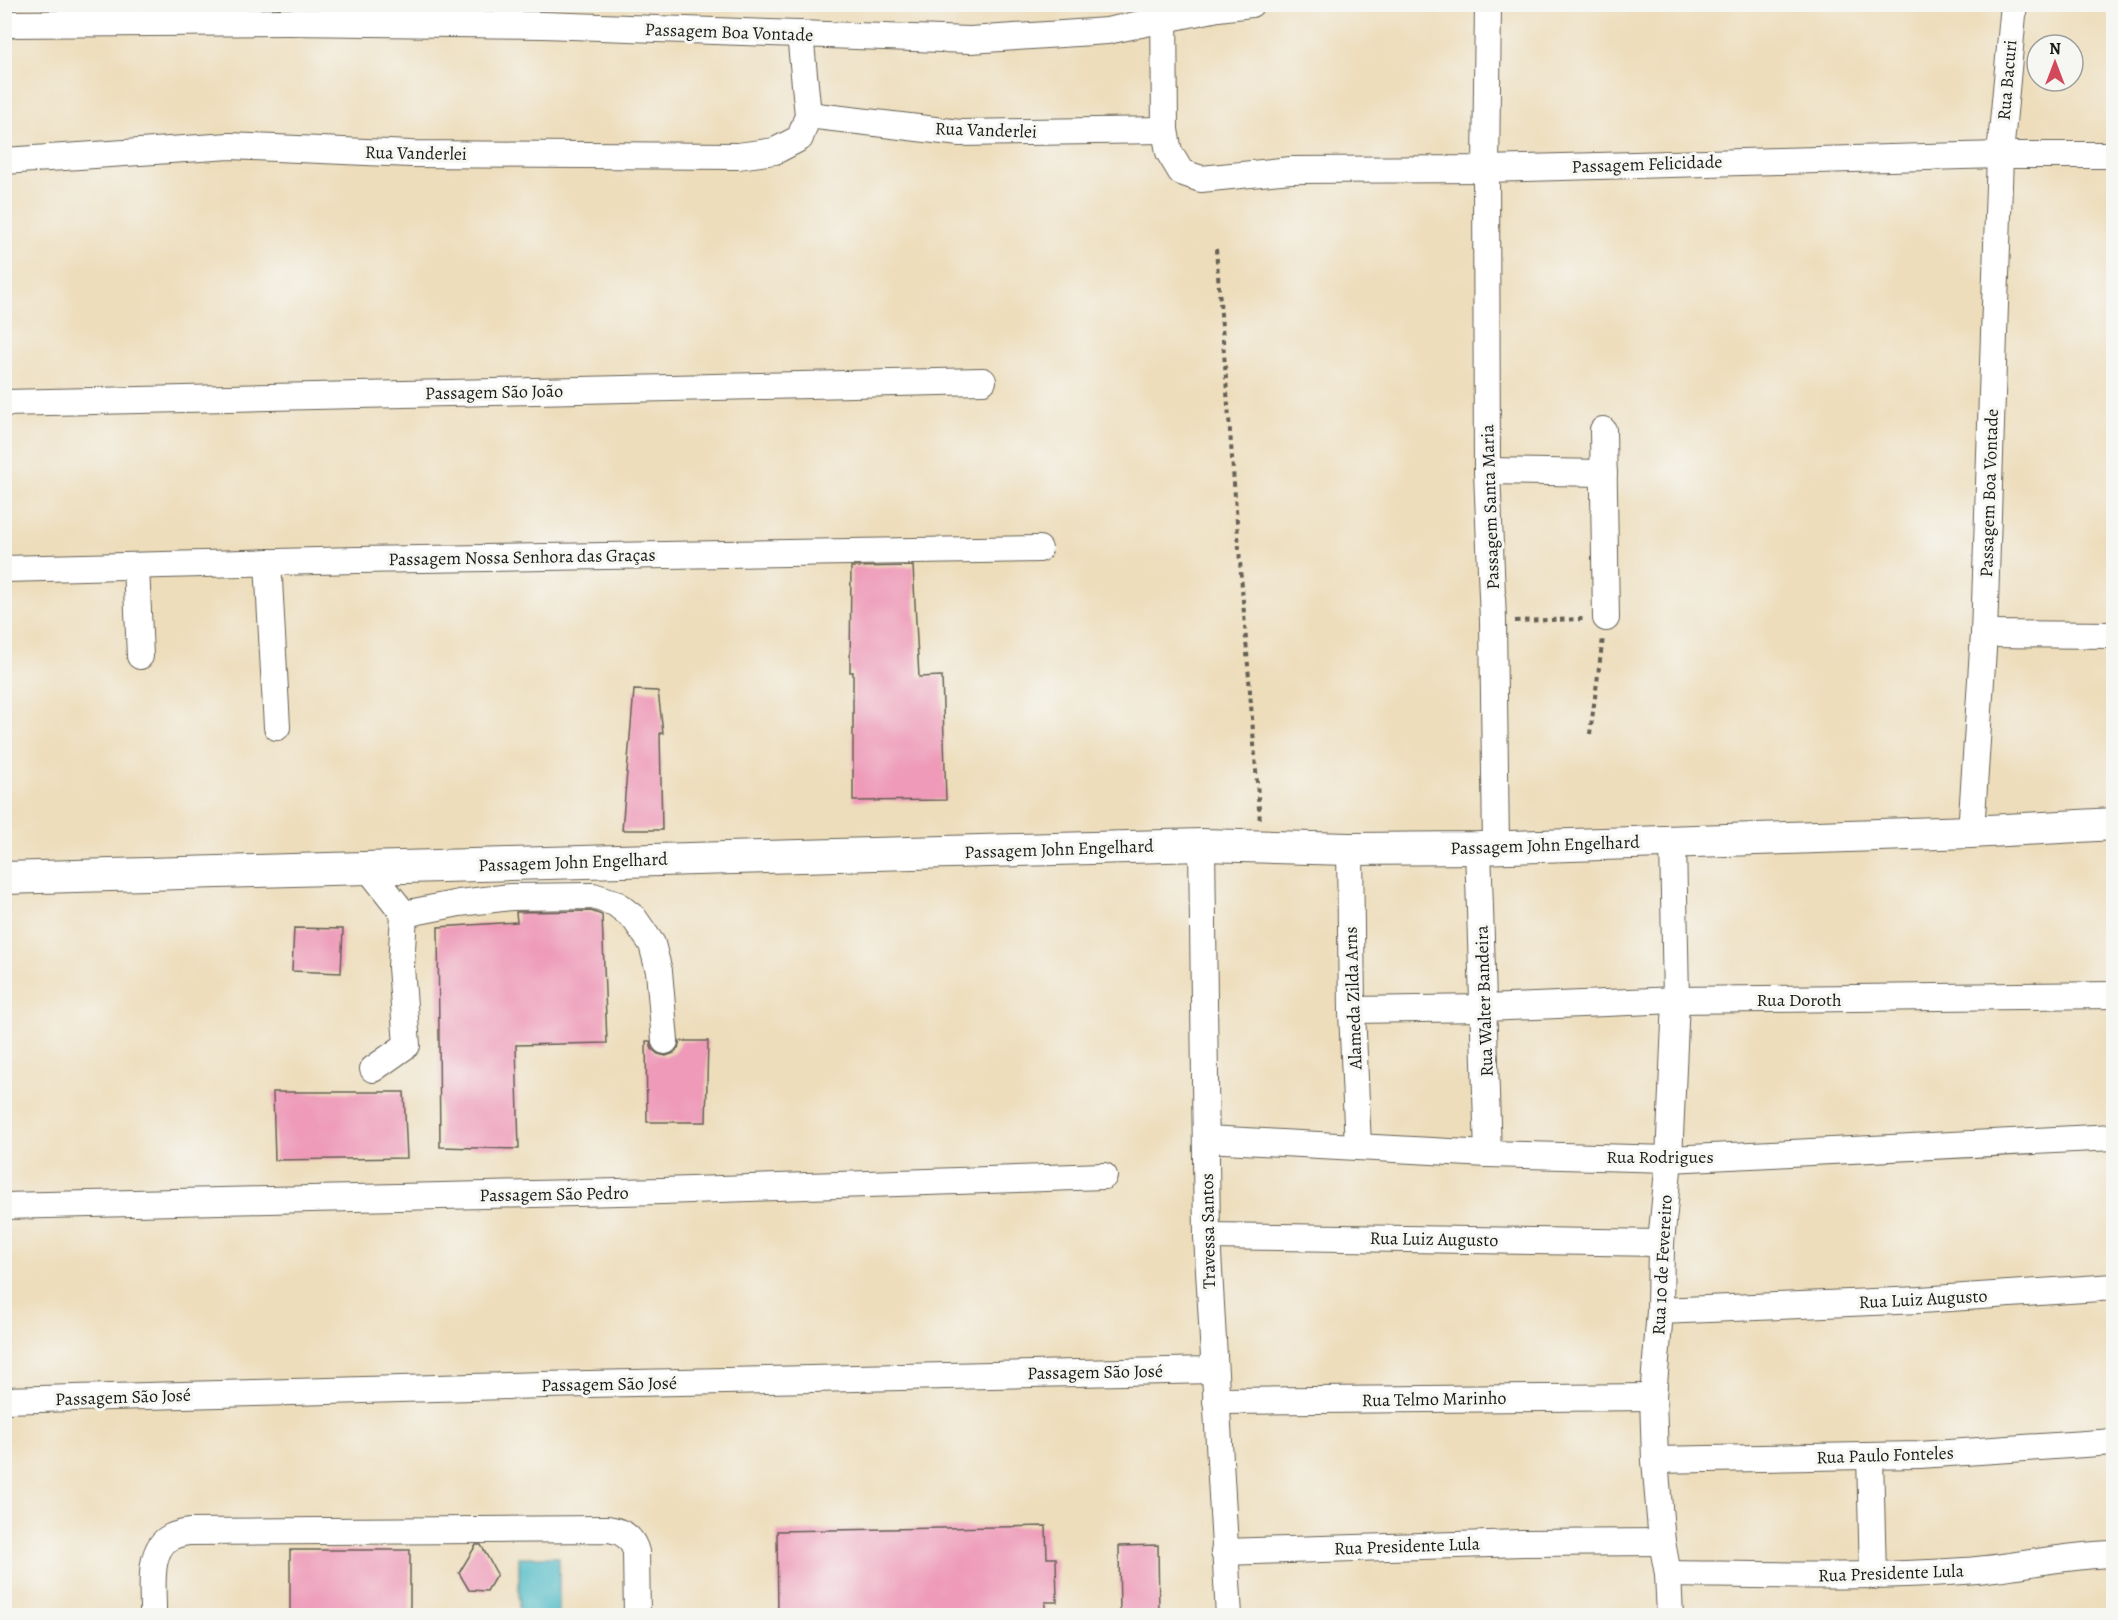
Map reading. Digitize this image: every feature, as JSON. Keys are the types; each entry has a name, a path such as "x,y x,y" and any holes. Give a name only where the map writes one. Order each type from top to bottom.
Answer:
{"main road":[{"name":"Passagem John Engelhard","path":"4,878 1202,845 1350,849 1487,847 1971,832 2114,824"}],"street":[{"path":"1165,130 1165,12 1251,4"},
{"name":"Passagem Santa Maria","path":"1487,847 1493,621 1487,471 1488,4"},
{"name":"Rua Bacuri","path":"2000,155 2014,4"},
{"name":"Passagem Boa Vontade","path":"4,24 288,22 543,25 970,40 1107,31 1165,12"},
{"path":"800,34 808,115"},
{"name":"Rua Vanderlei","path":"4,161 230,146 411,154 738,156 775,151 800,138 808,115 960,133 1165,130"},
{"name":"Passagem Felicidade","path":"1165,130 1168,152 1181,172 1201,179 1291,170 1486,169 2000,155 2114,155"},
{"name":"Passagem Boa Vontade","path":"1971,832 1984,634 2000,155"},
{"name":"Passagem São João","path":"4,403 983,381"},
{"path":"1603,430 1606,618"},
{"path":"1487,471 1604,473"},
{"name":"Passagem Nossa Senhora das Graças","path":"4,569 268,562 1039,549"},
{"path":"268,562 278,727"},
{"path":"136,566 140,656"},
{"path":"1984,634 2114,635"},
{"name":"Rua 10 de Fevereiro","path":"1670,1616 1668,1574 1662,1542 1655,1460 1653,1397 1660,1311 1661,1243 1669,1159 1676,1000 1674,841"},
{"name":"Travessa Santos","path":"1202,845 1206,1236 1228,1616"},
{"name":"Rua Walter Bandeira","path":"1487,847 1485,1008 1488,1154"},
{"name":"Alameda Zilda Arns","path":"1350,849 1352,1010 1358,1147"},
{"path":"368,868 404,914 401,968 408,1045 373,1070"},
{"path":"404,914 459,903 511,897 593,896 615,903 634,918 652,944 659,971 665,1041"},
{"name":"Rua Doroth","path":"1352,1010 1485,1008 1676,1000 2114,995"},
{"name":"Rua Rodrigues","path":"1206,1139 1488,1154 1669,1159 2114,1137"},
{"name":"Passagem São Pedro","path":"4,1206 662,1191 1104,1176"},
{"name":"Rua Luiz Augusto","path":"1206,1236 1661,1243"},
{"name":"Rua Luiz Augusto","path":"1660,1311 1920,1300 2114,1287"},
{"name":"Passagem São José","path":"4,1400 1213,1370"},
{"name":"Rua Telmo Marinho","path":"1216,1401 1653,1397"},
{"name":"Rua Paulo Fonteles","path":"1655,1460 1919,1455 2114,1442"},
{"path":"1870,1456 1873,1576"},
{"path":"153,1616 154,1567 158,1551 169,1538 189,1532 608,1528 621,1532 634,1546 636,1552 637,1616"},
{"name":"Rua Presidente Lula","path":"1224,1552 1523,1543 1662,1542"},
{"name":"Rua Presidente Lula","path":"1668,1574 1873,1576 1967,1571 2114,1554"}],"path":[{"path":"1216,249 1262,847"},
{"path":"1493,621 1606,618 1590,734"}],"water":[{"path":"519,1557 559,1557 559,1615 519,1615"}],"building":[{"path":"913,566 919,677 942,676 946,800 853,801 853,672 850,672 851,567"},
{"path":"634,690 658,691 663,733 660,733 662,830 622,830"},
{"path":"591,911 602,915 607,1043 516,1045 519,1149 440,1147 438,927 517,922 516,912"},
{"path":"294,928 343,929 341,973 292,971"},
{"path":"646,1041 650,1041 652,1049 658,1054 666,1056 674,1053 680,1041 708,1041 706,1122 647,1122"},
{"path":"273,1092 404,1092 407,1158 275,1160"},
{"path":"1046,1526 1047,1558 1056,1558 1057,1602 1045,1602 1045,1616 778,1616 777,1531"},
{"path":"476,1545 481,1545 497,1574 487,1591 469,1590 459,1573"},
{"path":"1158,1545 1159,1616 1120,1616 1119,1546"},
{"path":"290,1550 410,1550 410,1616 290,1616"}]}
